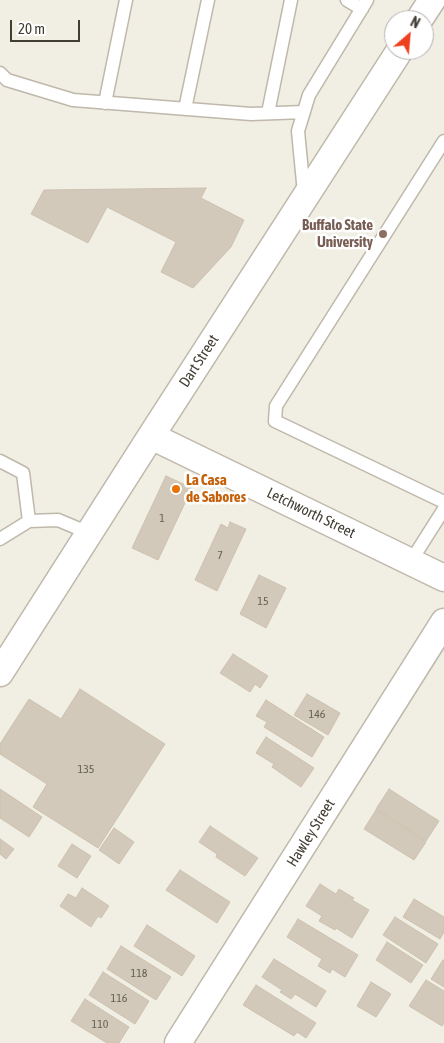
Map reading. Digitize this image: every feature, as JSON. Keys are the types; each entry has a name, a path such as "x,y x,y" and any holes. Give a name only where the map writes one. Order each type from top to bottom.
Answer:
{"street":[{"name":"Dart Street","path":"0,673 394,60"},
{"name":"Letchworth Street","path":"151,436 444,578"},
{"name":"Hawley Street","path":"178,1043 444,622"}],"lane":[{"path":"105,103 126,0"},
{"path":"186,109 208,0"},
{"path":"268,113 291,0"},
{"path":"304,198 298,131 309,95 364,4 346,0"},
{"path":"0,73 7,80 73,100 251,114 304,112"},
{"path":"444,141 276,406 275,421 444,502"},
{"path":"0,461 23,473 30,521"},
{"path":"410,561 444,509"},
{"path":"0,539 30,521 58,520 89,533"}],"building":[{"path":"206,188 201,198 244,220 231,247 193,288 161,272 176,242 107,207 88,243 31,214 44,190"},
{"path":"166,476 192,488 158,560 132,548"},
{"path":"230,522 246,529 217,591 195,580 221,524 228,528"},
{"path":"259,575 286,588 266,628 240,614"},
{"path":"233,654 268,676 260,688 255,684 250,692 220,673"},
{"path":"80,689 165,744 98,848 33,807 47,784 0,754 0,744 29,699 61,719"},
{"path":"307,694 340,713 328,735 294,715"},
{"path":"266,700 324,737 312,757 264,727 267,722 256,716"},
{"path":"266,737 314,768 301,787 272,767 274,764 256,753"},
{"path":"0,789 42,817 29,837 0,818"},
{"path":"389,789 439,821 426,841 376,809"},
{"path":"376,810 426,842 414,860 364,829"},
{"path":"210,826 258,858 245,876 216,857 217,854 199,842"},
{"path":"114,828 134,842 119,864 99,850"},
{"path":"0,839 14,849 6,859 0,854"},
{"path":"72,844 91,856 77,878 58,866"},
{"path":"180,870 230,902 217,923 166,890"},
{"path":"320,884 336,894 339,889 354,898 352,900 369,910 352,938 336,928 335,930 319,921 322,916 306,906"},
{"path":"82,888 109,906 101,918 98,916 91,927 60,906 68,894 76,898"},
{"path":"414,899 444,917 444,932 440,939 403,917"},
{"path":"395,917 438,944 426,963 383,935"},
{"path":"298,919 358,955 345,977 332,969 330,973 318,966 322,959 287,937"},
{"path":"147,925 195,956 182,976 134,946"},
{"path":"387,942 423,965 411,983 376,960"},
{"path":"121,946 171,977 156,1000 107,969"},
{"path":"274,959 326,991 316,1007 295,994 291,999 280,992 282,990 262,977"},
{"path":"444,961 444,987 431,979"},
{"path":"103,972 149,1001 135,1024 89,995"},
{"path":"426,980 444,991 444,1023 442,1026 409,1006"},
{"path":"371,982 391,994 376,1017 357,1006"},
{"path":"256,985 316,1023 306,1038 297,1032 294,1036 243,1005"},
{"path":"85,999 129,1027 119,1043 107,1043 71,1021"}],"place":[{"name":"Buffalo State University","path":"383,234"},
{"name":"La Casa de Sabores","path":"176,489"}]}
